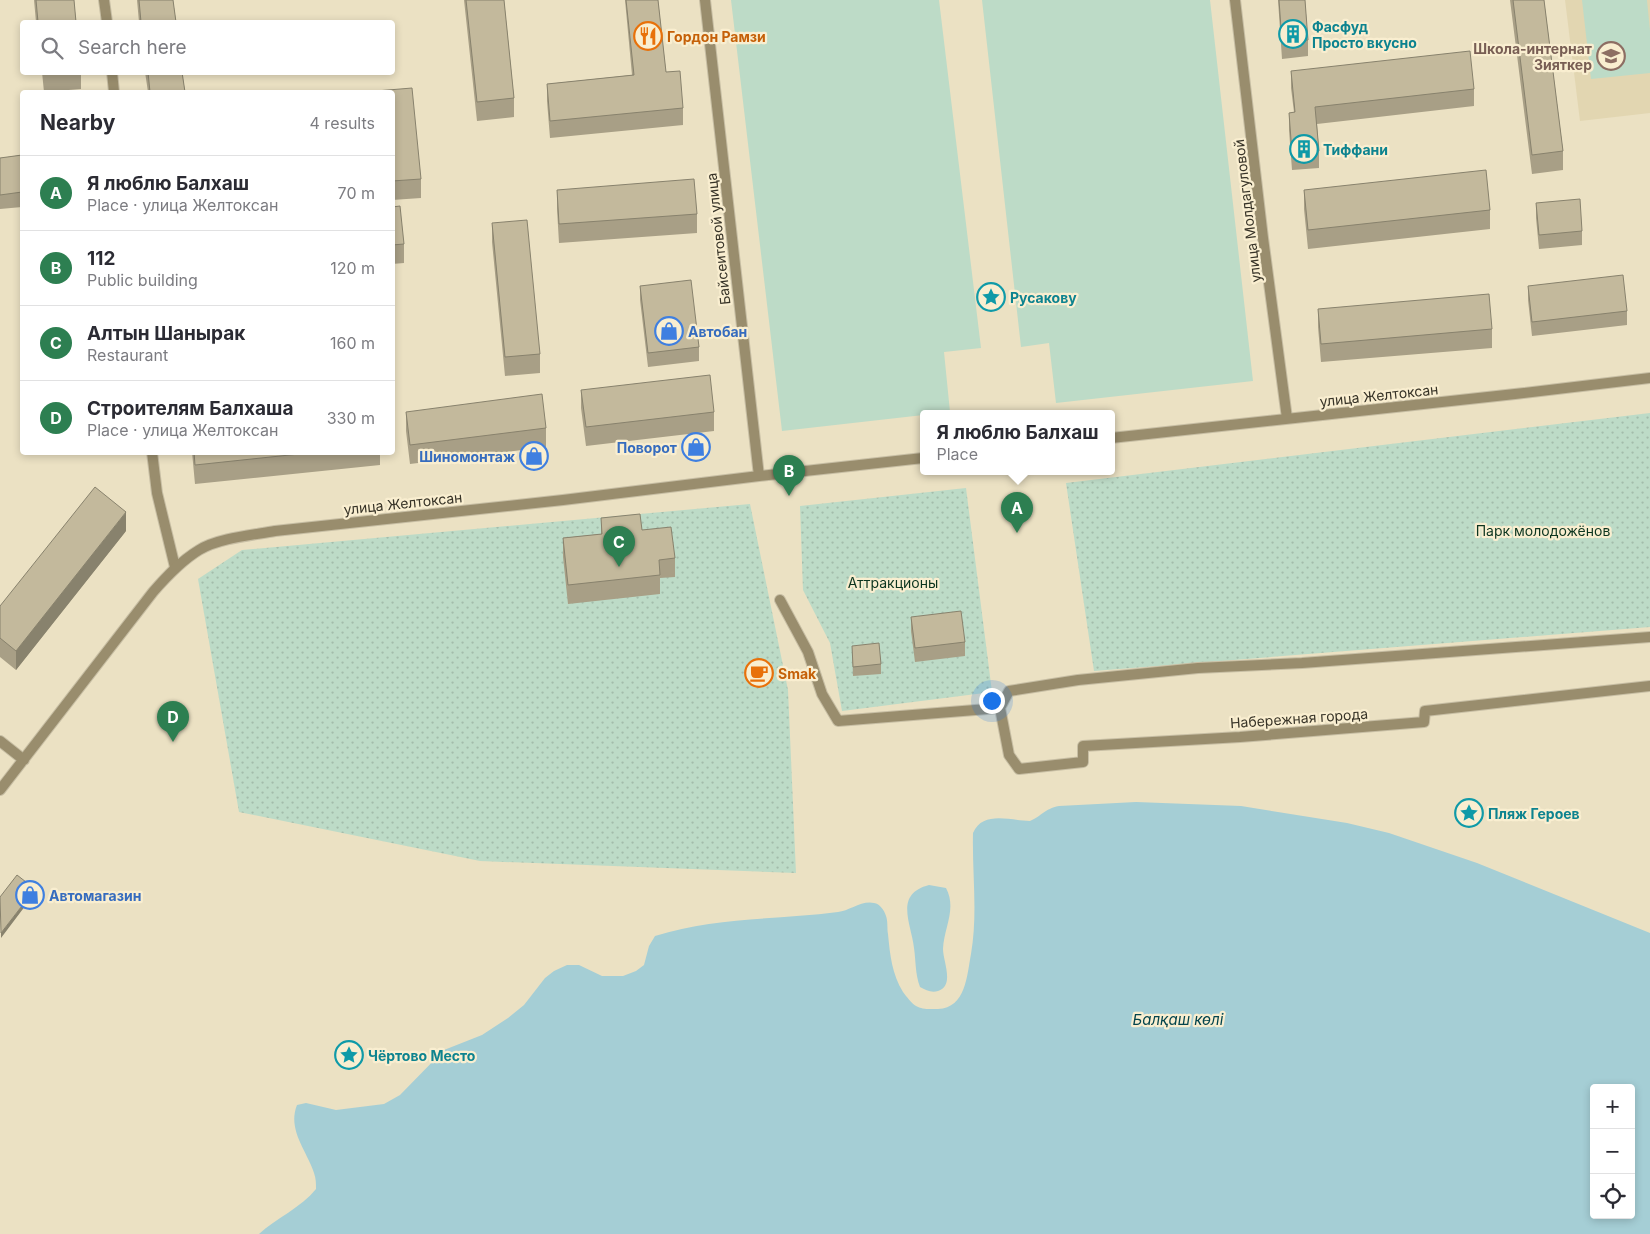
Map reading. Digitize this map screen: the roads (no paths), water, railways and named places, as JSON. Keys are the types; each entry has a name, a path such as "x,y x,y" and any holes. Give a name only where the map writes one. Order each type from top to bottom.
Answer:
{"street":[{"path":"104,0 107,20"},
{"name":"Байсеитовой улица","path":"705,0 759,476"},
{"name":"улица Молдагуловой","path":"1236,0 1263,238 1287,418"},
{"path":"112,75 114,90"},
{"name":"улица Желтоксан","path":"1115,438 1650,378"},
{"path":"152,455 156,493 175,567"},
{"name":"улица Желтоксан","path":"0,789 153,592 175,567 200,549 232,538 275,531 920,458"},
{"path":"780,600 808,652 822,694 838,721 1000,708 1010,691 1078,680 1198,668 1302,663 1650,637"},
{"name":"Набережная города","path":"1000,708 1008,755 1020,769 1083,762 1083,746 1240,737 1424,722 1425,711 1650,686"},
{"path":"0,741 24,760"}],"water":[{"name":"Балқаш көлі","path":"1136,802 1241,806 1347,823 1389,833 1477,863 1650,933 1650,1234 259,1234 303,1202 316,1189 314,1173 296,1132 294,1123 297,1105 306,1103 336,1110 384,1104 400,1095 444,1050 482,1035 508,1018 524,1005 545,978 567,965 579,965 602,976 623,976 636,971 644,965 649,946 655,936 700,925 722,922 838,912 869,902 882,908 886,916 892,964 903,992 918,1007 938,1009 947,1007 960,997 964,989 971,954 974,909 973,833 983,821 998,818 1030,821 1059,806"},
{"path":"929,885 946,888 950,903 943,949 947,979 943,988 935,992 920,987 907,911 911,895 918,889"}],"place":[{"name":"Фасфуд Просто вкусно","path":"1293,34"},
{"name":"Гордон Рамзи","path":"648,36"},
{"name":"Школа-интернат Зияткер","path":"1611,56"},
{"name":"Тиффани","path":"1304,149"},
{"name":"Русакову","path":"991,297"},
{"name":"Автобан","path":"669,331"},
{"name":"Поворот","path":"696,447"},
{"name":"Шиномонтаж","path":"534,456"},
{"name":"112","path":"789,496"},
{"name":"Я люблю Балхаш","path":"1017,533"},
{"name":"Алтын Шанырак","path":"619,567"},
{"name":"Smak","path":"759,673"},
{"name":"Строителям Балхаша","path":"173,742"},
{"name":"Пляж Героев","path":"1469,813"},
{"name":"Автомагазин","path":"30,895"},
{"name":"Чёртово Место","path":"349,1055"}],"park label":[{"name":"Парк молодожёнов","path":"1543,530"},
{"name":"Аттракционы","path":"893,582"}]}
